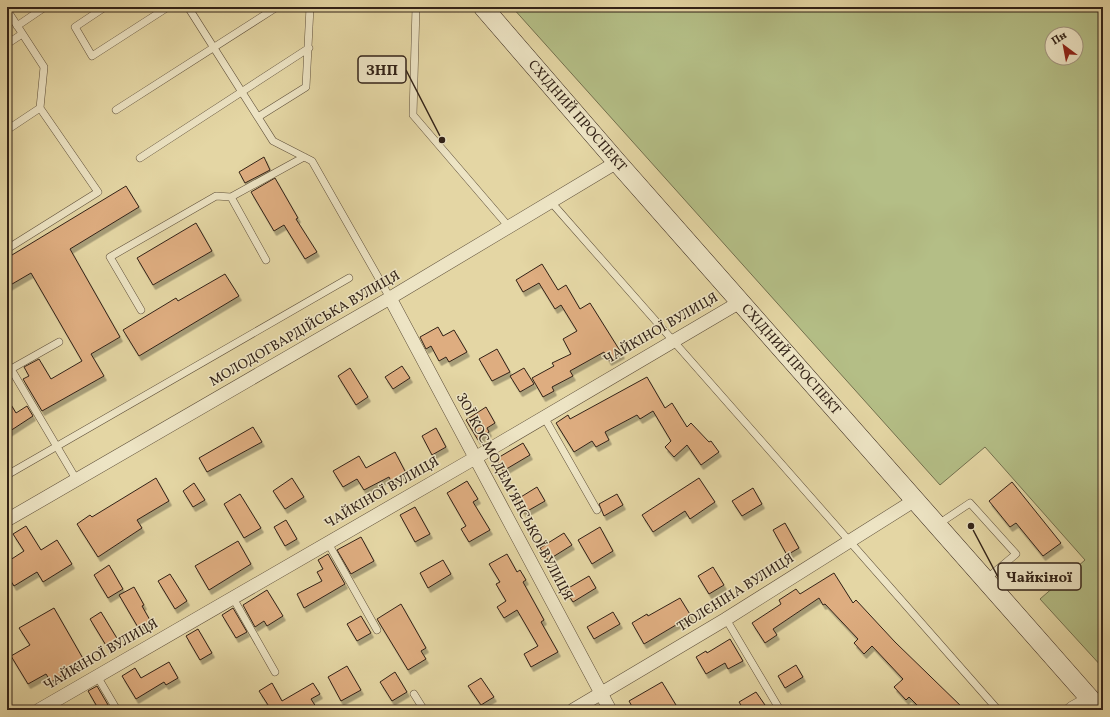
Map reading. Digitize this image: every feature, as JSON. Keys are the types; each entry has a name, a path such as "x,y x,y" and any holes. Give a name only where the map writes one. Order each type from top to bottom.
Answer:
{"main road":[{"name":"СХІДНИЙ ПРОСПЕКТ","path":"483,7 617,162 1096,705"}],"street":[{"name":"МОЛОДОГВАРДІЙСЬКА ВУЛИЦЯ","path":"7,520 390,298 617,162"},
{"name":"ЗОЇ КОСМОДЕМ’ЯНСЬКОЇ ВУЛИЦЯ","path":"390,298 610,710"},
{"name":"ЧАЙКІНОЇ ВУЛИЦЯ","path":"39,710 475,458 740,302"},
{"name":"ТЮЛЄНІНА ВУЛИЦЯ","path":"574,710 726,619 849,540 915,500"},
{"path":"1073,710 1096,705"}],"lane":[{"path":"17,26 45,7"},
{"path":"105,7 75,27 92,56 168,7"},
{"path":"188,7 273,141 312,161 390,298"},
{"path":"116,110 277,7"},
{"path":"258,117 306,87 310,7"},
{"path":"416,7 413,115 509,227"},
{"path":"7,10 44,67 40,108 98,192 7,249"},
{"path":"7,44 22,34"},
{"path":"140,158 309,48"},
{"path":"7,130 40,108"},
{"path":"141,310 110,257 216,196 231,197 304,157"},
{"path":"231,197 266,260"},
{"path":"551,202 998,710"},
{"path":"7,475 349,278"},
{"path":"59,342 11,369 76,479"},
{"path":"544,417 597,510"},
{"path":"937,525 970,503 1016,554 985,580"},
{"path":"328,543 377,630"},
{"path":"232,598 275,672"},
{"path":"726,619 780,710"},
{"path":"97,676 117,710"},
{"path":"414,694 424,710"}],"green space":[{"path":"512,7 1103,7 1103,668 1040,599 1085,560 985,447 940,485"}],"building":[{"path":"264,157 270,170 245,183 239,172"},
{"path":"275,178 298,218 296,219 317,252 305,259 284,225 274,231 251,192"},
{"path":"126,186 139,207 70,249 120,337 91,354 104,376 42,411 23,379 29,376 24,367 39,359 51,379 82,361 31,273 7,287 7,258"},
{"path":"196,223 212,251 153,285 137,258"},
{"path":"542,264 558,290 566,285 580,309 590,303 622,354 609,361 604,352 570,371 573,376 552,387 554,391 543,397 532,378 554,366 552,363 571,354 563,339 577,331 561,305 555,309 539,283 523,292 516,280"},
{"path":"225,274 239,296 139,356 123,330 176,298 178,301"},
{"path":"438,327 443,336 454,330 467,352 449,362 446,357 439,361 431,346 426,349 420,337"},
{"path":"497,349 510,372 492,381 479,359"},
{"path":"402,366 410,378 393,389 385,377"},
{"path":"350,368 368,397 356,405 338,376"},
{"path":"524,368 534,384 520,392 510,376"},
{"path":"647,377 665,408 672,403 687,427 691,423 709,442 711,441 719,452 701,465 687,445 674,457 665,447 671,441 653,411 640,419 637,415 605,432 609,440 596,447 592,441 574,452 556,423 568,415 570,419"},
{"path":"7,398 16,413 27,406 33,416 7,433"},
{"path":"486,407 495,423 487,428 489,432 478,440 466,420"},
{"path":"253,427 262,442 207,472 199,458"},
{"path":"436,428 446,447 432,455 422,436"},
{"path":"523,443 530,455 503,471 496,459"},
{"path":"395,452 406,473 391,481 389,477 364,490 357,479 343,487 333,471 359,456 366,468"},
{"path":"156,478 169,501 137,520 142,528 98,557 77,524 90,515 92,517"},
{"path":"292,478 304,497 285,509 273,491"},
{"path":"699,478 715,502 690,519 685,511 653,532 642,515"},
{"path":"467,481 478,499 473,502 490,530 469,542 461,529 466,526 447,493"},
{"path":"1012,482 1061,543 1043,556 1016,523 1010,527 989,501"},
{"path":"194,483 205,500 193,507 183,491"},
{"path":"537,487 545,501 524,513 516,500"},
{"path":"753,488 762,504 742,516 732,501"},
{"path":"240,494 261,528 244,538 224,504"},
{"path":"617,494 623,505 604,516 599,504"},
{"path":"415,507 430,534 415,542 400,515"},
{"path":"286,520 297,539 285,546 274,527"},
{"path":"785,523 799,548 787,555 773,530"},
{"path":"26,526 41,550 57,540 72,564 43,582 37,572 14,586 7,575 7,562 24,551 13,534"},
{"path":"600,527 613,551 592,564 578,540"},
{"path":"564,533 572,545 548,560 540,548"},
{"path":"361,537 374,561 351,574 337,550"},
{"path":"238,541 251,564 209,590 195,566"},
{"path":"328,554 345,584 304,608 297,594 322,581 317,572 323,569 318,560"},
{"path":"507,554 517,572 520,570 526,580 523,582 544,620 541,622 558,652 531,667 524,654 538,646 517,610 504,618 497,607 506,601 496,584 500,582 489,564"},
{"path":"443,560 451,574 428,588 420,573"},
{"path":"109,565 123,589 108,598 94,575"},
{"path":"713,567 724,585 709,594 698,576"},
{"path":"834,573 853,603 856,600 895,642 965,710 922,710 909,697 906,700 894,687 903,679 872,646 864,654 854,643 858,639 825,604 823,605 819,598 773,629 777,635 765,643 752,623 781,604 779,600 796,589 800,594"},
{"path":"170,574 187,601 175,609 158,581"},
{"path":"589,576 596,588 573,602 565,590"},
{"path":"134,587 151,622 139,629 119,595"},
{"path":"267,590 283,616 267,626 264,621 255,627 243,605"},
{"path":"680,598 691,616 644,644 632,623"},
{"path":"401,604 426,648 421,651 426,659 408,670 377,619"},
{"path":"54,608 85,662 51,682 46,674 28,684 11,656 30,645 19,628"},
{"path":"233,608 247,632 236,638 222,615"},
{"path":"101,612 118,640 107,647 90,619"},
{"path":"613,612 620,624 594,639 587,627"},
{"path":"361,616 371,633 357,641 347,624"},
{"path":"198,629 212,653 200,660 186,636"},
{"path":"730,639 743,661 728,669 725,663 706,674 696,657 706,651 707,653"},
{"path":"169,662 178,678 166,685 164,682 136,699 122,676 135,668 141,678"},
{"path":"796,665 803,677 785,688 778,676"},
{"path":"347,666 361,690 341,701 328,677"},
{"path":"395,672 407,692 392,701 380,682"},
{"path":"481,678 494,697 481,705 468,686"},
{"path":"662,682 679,710 634,710 629,701"},
{"path":"272,683 282,701 313,683 320,694 311,699 318,710 267,710 270,708 259,691"},
{"path":"97,686 111,710 99,710 88,691"},
{"path":"756,692 765,705 757,710 744,710 739,702"}],"place":[{"name":"ЗНП","path":"442,140"},
{"name":"Чайкіної","path":"971,526"}]}
